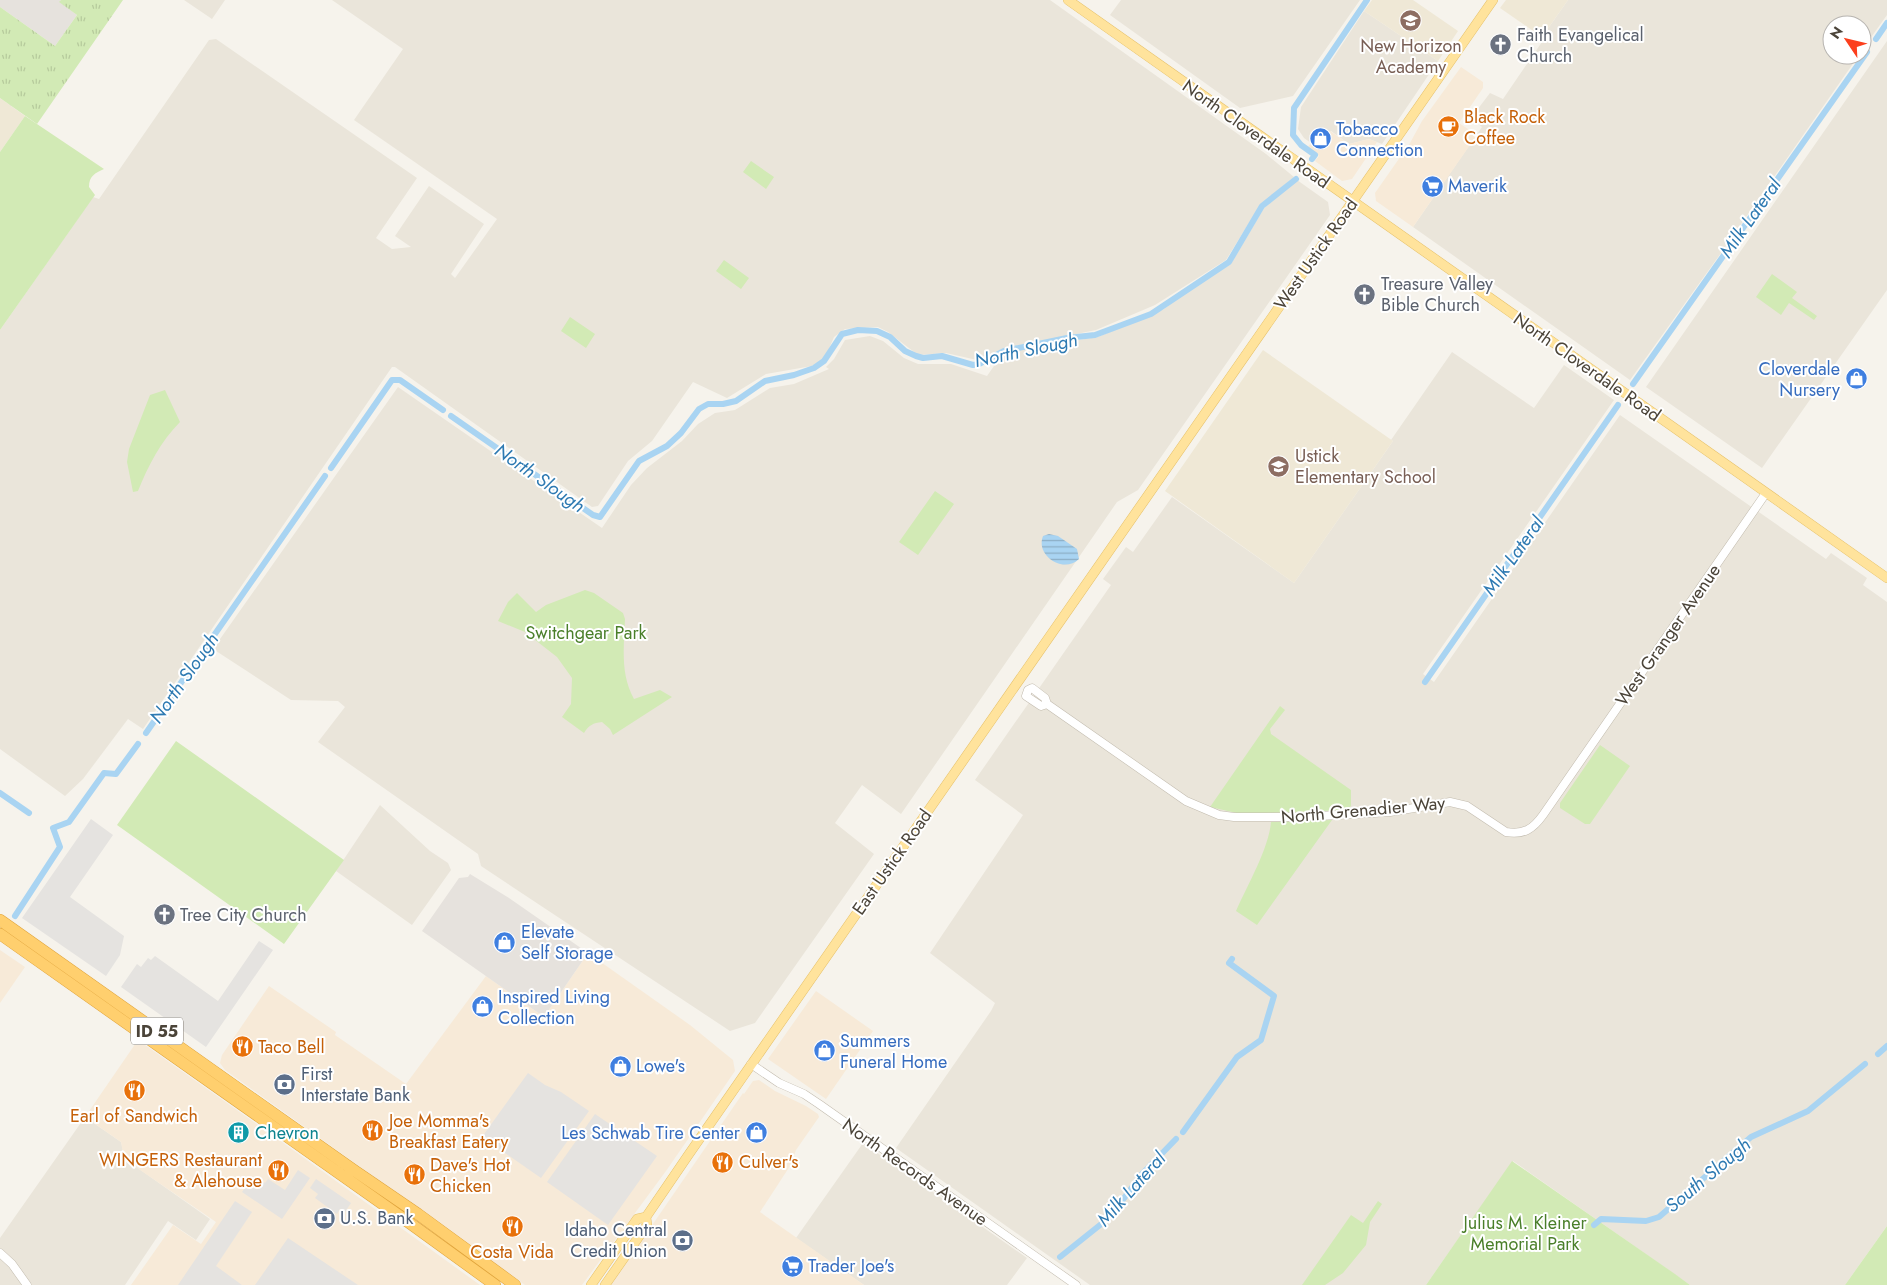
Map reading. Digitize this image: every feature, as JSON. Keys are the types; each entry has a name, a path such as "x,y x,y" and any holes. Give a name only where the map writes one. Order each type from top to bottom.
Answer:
{"highway":[{"name":"ID 55","path":"0,920 495,1285"},
{"name":"ID 55","path":"0,934 186,1064 204,1072 274,1121 355,1171 418,1214 515,1285"}],"main road":[{"name":"North Cloverdale Road","path":"1068,0 1887,578"},
{"name":"West Ustick Road","path":"1138,508 1492,0"},
{"name":"East Ustick Road","path":"590,1285 637,1220 646,1217 1138,508"},
{"name":"East Ustick Road","path":"605,1285 647,1225 646,1217"}],"street":[{"name":"West Granger Avenue","path":"1524,832 1536,824 1766,493"},
{"name":"North Grenadier Way","path":"1047,704 1182,798 1219,815 1243,818 1302,817 1390,812 1450,802 1467,806 1506,832 1524,832"},
{"name":"North Records Avenue","path":"751,1064 779,1083 804,1094 1076,1285"},
{"path":"0,1253 12,1264 27,1285"}],"shaded area":[{"path":"0,0 61,0 60,2 77,15 55,46 0,7"},
{"path":"184,0 225,0 212,19"},
{"path":"332,0 1050,0 1266,154 1294,177 1260,205 1226,260 1155,305 1096,330 1002,349 977,360 946,353 918,355 888,332 878,327 845,329 834,337 825,358 812,366 766,374 727,398 693,382 652,441 628,461 598,506 592,507 395,367 392,367 143,729 128,719 83,779 65,796 0,749 0,330 93,197 99,199 209,40 216,39 417,178 376,238 392,249 411,247 395,236 429,186 484,224 451,274 455,278 497,219 354,120 403,49"},
{"path":"1121,0 1360,0 1293,96 1240,108 1110,15"},
{"name":"New Horizon Academy","path":"1372,0 1413,0 1458,31 1438,61 1364,11"},
{"path":"1506,0 1568,0 1542,37 1500,8"},
{"path":"1568,0 1887,0 1887,15 1872,36 1872,15 1822,15 1822,65 1852,65 1630,380 1413,227 1482,127 1476,122 1474,114 1490,93 1503,99 1544,39 1542,37"},
{"path":"1364,11 1438,61 1382,144 1369,139 1349,144 1331,131 1329,133 1320,130 1311,143 1304,138 1298,129 1301,107"},
{"path":"1887,41 1887,290 1762,468 1646,387"},
{"path":"1461,67 1483,82 1483,88 1459,123 1477,135 1413,227 1376,201 1375,193 1410,143 1422,121"},
{"path":"0,98 25,116 0,152"},
{"path":"1320,129 1322,131 1324,129 1329,133 1330,131 1349,144 1369,139 1377,142 1352,179 1342,181 1315,161 1319,156 1308,147"},
{"path":"1297,180 1328,202 1330,215 1138,490 1117,502 901,814 862,785 835,823 874,854 755,1023 730,1031 481,866 478,854 318,742 345,707 338,701 291,700 213,649 398,387 602,528 631,485 647,468 682,441 698,424 715,413 735,410 770,388 794,384 829,369 826,367 834,359 845,340 870,336 883,341 904,358 918,364 951,364 987,376 994,366 988,361 1004,353 1098,337 1164,309 1182,295 1231,264 1264,208"},
{"name":"Ustick Elementary School","path":"1263,350 1393,441 1294,583 1165,491"},
{"path":"1452,352 1534,408 1564,365 1614,400 1423,674 1434,682 1620,415 1826,559 1831,553 1867,578 1863,585 1887,602 1887,1226 1845,1285 1690,1285 1513,1161 1426,1285 1090,1285 896,1148 995,1003 930,953 1023,815 975,780 1111,585 1103,579 1126,547 1133,552 1172,497 1294,583 1393,441 1391,440"},
{"path":"380,805 430,851 448,863 451,870 412,925 336,871"},
{"path":"91,819 113,835 70,897 124,936 120,955 106,976 22,918"},
{"name":"Elevate Self Storage","path":"470,874 509,898 588,953 544,1017 422,931 459,878 468,877"},
{"path":"259,941 273,950 206,1047 121,987 137,964 141,967 148,958 151,960 155,956 218,1001"},
{"path":"0,950 25,967 0,1003"},
{"path":"588,953 690,1025 733,1060 735,1071 666,1171 582,1285 525,1285 225,1070 220,1063 222,1055 269,986 336,1032 335,1035 406,1084 486,976 544,1017"},
{"path":"816,991 873,1031 826,1099 768,1059"},
{"path":"138,1040 480,1285 131,1285 173,1225 201,1244 216,1222 124,1159 121,1142 85,1117"},
{"path":"528,1073 589,1111 541,1178 482,1137"},
{"path":"759,1080 775,1091 806,1106 818,1114 819,1117 796,1150 790,1166 760,1212 864,1285 611,1285 743,1093 753,1081"},
{"path":"595,1114 657,1156 608,1225 547,1182"},
{"path":"85,1117 121,1142 125,1159 210,1219 196,1240 168,1221 125,1285 0,1285 0,1238"},
{"path":"863,1143 1027,1258 1007,1285 864,1285 796,1238"},
{"path":"298,1170 310,1178 282,1219 242,1192 252,1178 256,1180 257,1177 265,1183 268,1179 285,1190"},
{"path":"316,1179 351,1203 345,1212 340,1209 337,1214 315,1198 318,1194 310,1188"},
{"path":"235,1201 252,1212 216,1266 242,1285 178,1285"},
{"path":"288,1238 358,1285 255,1285"}],"green space":[{"path":"61,0 123,0 37,124 0,98 0,7 55,46 77,15 59,2"},
{"path":"25,116 104,169 95,174 90,180 89,187 95,195 0,330 0,152"},
{"path":"751,161 774,177 766,189 743,172"},
{"path":"724,260 749,278 741,289 716,271"},
{"path":"1772,274 1797,292 1792,298 1817,316 1814,320 1789,303 1781,315 1756,297"},
{"path":"570,317 595,334 586,348 561,331"},
{"path":"165,390 180,422 156,454 138,491 133,492 127,462 129,449 150,395"},
{"path":"935,491 954,504 918,555 899,542"},
{"name":"Switchgear Park","path":"585,590 594,593 623,613 625,619 625,670 634,699 660,690 672,697 613,735 610,729 602,722 591,725 584,733 562,717 571,704 572,678 557,657 525,632 498,621 508,602 517,593 536,612 546,605"},
{"path":"1280,706 1285,710 1270,729 1271,734 1351,790 1351,806 1347,810 1241,814 1210,807"},
{"path":"176,741 344,860 284,944 117,825"},
{"path":"1600,745 1630,766 1590,824 1585,824 1560,808 1560,803"},
{"path":"1332,820 1257,925 1236,911 1262,855 1271,822"},
{"name":"Julius M. Kleiner Memorial Park","path":"1512,1161 1675,1274 1690,1285 1426,1285"},
{"path":"1378,1201 1382,1204 1370,1222 1366,1245 1343,1273 1325,1285 1302,1285 1351,1215 1363,1223"},
{"path":"1887,1226 1887,1285 1845,1285"}],"water":[{"path":"1049,534 1058,536 1077,549 1079,559 1066,565 1052,561 1043,550 1042,543 1043,536"}],"waterway":[{"name":"North Slough","path":"1312,159 1315,155 1301,145 1293,135 1294,108 1367,0"},
{"name":"Milk Lateral","path":"1876,39 1887,23"},
{"name":"Milk Lateral","path":"1633,384 1858,65"},
{"name":"North Slough","path":"451,416 593,515 600,517 639,461 667,446 681,433 699,409 708,404 723,404 736,401 765,381 794,375 814,368 824,361 842,334 858,330 877,331 890,337 905,351 916,356 923,358 942,356 973,365 979,364 1004,351 1067,338 1095,335 1151,314 1229,262 1262,206 1296,179"},
{"name":"North Slough","path":"331,468 392,380 400,380 443,410"},
{"name":"Milk Lateral","path":"1425,682 1618,405"},
{"name":"North Slough","path":"146,733 325,476"},
{"name":"North Slough","path":"15,916 60,847 53,828 69,822 104,773 116,774 138,744"},
{"name":"North Slough","path":"0,793 29,813"},
{"name":"Milk Lateral","path":"1183,1132 1237,1057 1261,1040 1274,996 1229,963 1232,959"},
{"name":"South Slough","path":"1878,1054 1887,1046"},
{"name":"South Slough","path":"1594,1225 1601,1219 1646,1221 1659,1217 1751,1137 1808,1111 1865,1064"},
{"name":"Milk Lateral","path":"1060,1257 1110,1217 1142,1174 1176,1139"}],"place":[{"name":"New Horizon Academy","path":"1411,21"},
{"name":"Faith Evangelical Church","path":"1501,45"},
{"name":"Black Rock Coffee","path":"1448,127"},
{"name":"Tobacco Connection","path":"1320,139"},
{"name":"Maverik","path":"1432,186"},
{"name":"Treasure Valley Bible Church","path":"1365,294"},
{"name":"Cloverdale Nursery","path":"1856,379"},
{"name":"Ustick Elementary School","path":"1279,466"},
{"name":"Tree City Church","path":"164,915"},
{"name":"Elevate Self Storage","path":"505,942"},
{"name":"Inspired Living Collection","path":"482,1007"},
{"name":"Taco Bell","path":"242,1047"},
{"name":"Summers Funeral Home","path":"824,1051"},
{"name":"Lowe's","path":"620,1066"},
{"name":"First Interstate Bank","path":"285,1084"},
{"name":"Earl of Sandwich","path":"134,1091"},
{"name":"Joe Momma's Breakfast Eatery","path":"373,1131"},
{"name":"Chevron","path":"239,1133"},
{"name":"Les Schwab Tire Center","path":"756,1133"},
{"name":"Culver's","path":"723,1162"},
{"name":"WINGERS Restaurant & Alehouse","path":"278,1170"},
{"name":"Dave's Hot Chicken","path":"414,1175"},
{"name":"U.S. Bank","path":"324,1218"},
{"name":"Costa Vida","path":"512,1227"},
{"name":"Idaho Central Credit Union","path":"683,1240"},
{"name":"Trader Joe's","path":"792,1266"}]}
